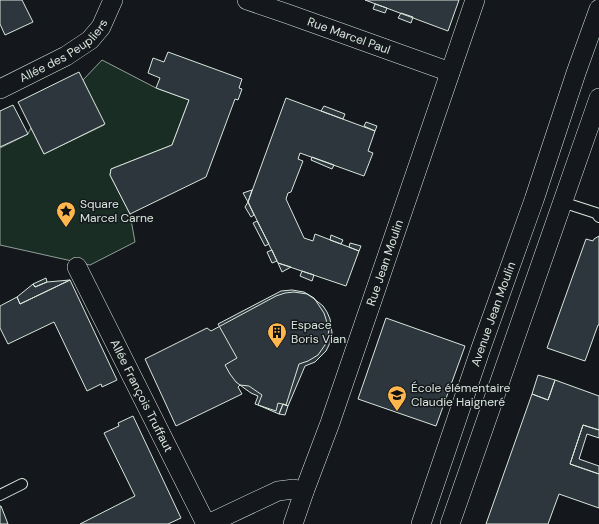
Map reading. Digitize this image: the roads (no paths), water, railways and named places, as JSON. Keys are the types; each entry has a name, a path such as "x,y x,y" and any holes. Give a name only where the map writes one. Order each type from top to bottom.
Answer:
{"street":[{"name":"Allée des Peupliers","path":"0,89 66,56 90,40 101,27 113,0"},
{"name":"Rue Marcel Paul","path":"247,0 450,72"},
{"name":"Rue Jean Moulin","path":"293,524 330,423 475,0"},
{"name":"Avenue Jean Moulin","path":"421,524 599,9"},
{"path":"450,524 599,98"},
{"path":"536,194 562,202"},
{"name":"Allée François Truffaut","path":"77,268 207,524"},
{"path":"207,524 278,491 294,489 304,492"}],"lane":[{"path":"562,202 596,213 599,217"},
{"path":"0,495 22,484"}],"place":[{"name":"Square Marcel Carne","path":"66,228"},
{"name":"Espace Boris Vian","path":"277,349"},
{"name":"École élémentaire Claudie Haigneré","path":"397,412"}]}
